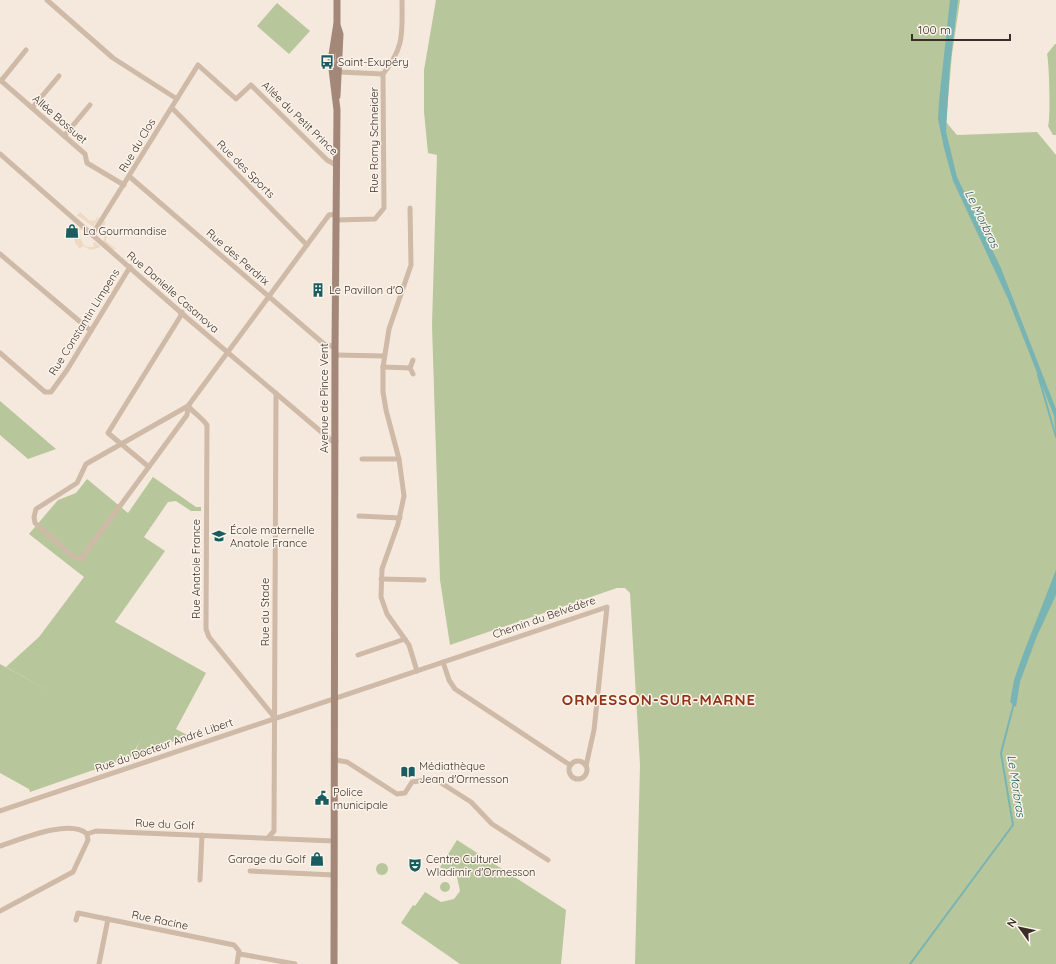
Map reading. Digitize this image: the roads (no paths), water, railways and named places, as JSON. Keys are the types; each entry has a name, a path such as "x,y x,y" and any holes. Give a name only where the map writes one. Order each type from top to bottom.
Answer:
{"main road":[{"name":"Avenue de Pince Vent","path":"334,964 336,98 331,61 337,23 337,0"},
{"name":"Avenue de Pince Vent","path":"336,98 338,94 340,34 337,23"}],"street":[{"path":"47,0 113,58 177,98"},
{"name":"Rue Romy Schneider","path":"336,217 375,219 384,208 383,74 391,65 402,42 402,0"},
{"path":"0,80 26,50"},
{"name":"Rue du Clos","path":"92,235 115,197 130,177 140,157 198,65"},
{"name":"Allée du Petit Prince","path":"198,65 236,99 252,84 327,160 336,165"},
{"path":"339,72 383,74"},
{"path":"32,108 59,76"},
{"name":"Allée Bossuet","path":"0,80 85,154 87,163 124,185"},
{"path":"64,136 90,105"},
{"name":"Rue des Sports","path":"172,108 307,245"},
{"name":"Rue Danielle Casanova","path":"0,154 130,268 332,441 336,441"},
{"name":"Rue des Perdrix","path":"130,177 324,344 335,351"},
{"path":"410,208 412,246 409,274 394,312 384,356 383,368 383,392 386,410 399,459 404,496 400,518 382,569 381,597 387,614 409,645 417,671"},
{"path":"188,406 187,416 81,559 72,556 35,523 34,517 36,509 77,483 86,464 188,406 329,215 336,217"},
{"path":"0,254 91,331"},
{"name":"Rue Constantin Limpens","path":"0,353 45,392 51,392 130,268"},
{"path":"150,467 108,433 182,312"},
{"path":"335,351 384,356"},
{"path":"413,360 410,368 413,374"},
{"path":"383,368 410,368"},
{"name":"Rue du Stade","path":"274,831 276,393"},
{"name":"Rue Anatole France","path":"188,406 195,414 200,415 207,425 206,629 209,637 275,718"},
{"path":"362,459 399,459"},
{"path":"359,516 400,518"},
{"path":"381,579 424,580"},
{"name":"Chemin du Belvédère","path":"335,698 607,607 594,730 586,766"},
{"path":"358,655 405,639"},
{"path":"443,662 449,680 455,689 570,765"},
{"name":"Rue du Docteur André Libert","path":"0,811 335,698"},
{"path":"335,760 347,762 397,794 405,793 412,782 433,779 438,781 474,805 492,824 548,860"},
{"path":"578,761 586,766 584,776 575,778 569,772 570,765 578,761"},
{"name":"Rue du Golf","path":"0,846 52,829 80,830 87,834 96,830 334,841"},
{"path":"268,838 274,831 281,838"},
{"path":"0,911 73,872 88,840 87,834"},
{"path":"200,880 202,835"},
{"path":"250,871 334,875"},
{"name":"Rue Racine","path":"76,920 78,913 108,919 234,945 239,949 240,954 294,964"},
{"path":"99,964 108,919"},
{"path":"237,964 240,954"}],"water":[{"path":"950,0 958,0 950,66 946,131 957,177 1001,268 1056,409 1056,439 1054,416 1008,299 953,181 944,148 938,119"},
{"path":"1056,570 1056,595 1037,636 1020,682 1016,707 1010,702 1014,680"}],"waterway":[{"name":"Le Morbras","path":"1038,375 1056,437"},
{"name":"Le Morbras","path":"910,964 1013,825 1001,753 1014,703"}],"place":[{"name":"Saint-Exupéry","path":"327,62"},
{"name":"La Gourmandise","path":"72,231"},
{"name":"Le Pavillon d'O","path":"318,290"},
{"name":"École maternelle Anatole France","path":"219,536"},
{"name":"Médiathèque Jean d'Ormesson","path":"408,772"},
{"name":"Police municipale","path":"322,798"},
{"name":"Garage du Golf","path":"317,859"},
{"name":"Centre Culturel Wladimir d'Ormesson","path":"415,865"}],"district":[{"name":"ORMESSON-SUR-MARNE","path":"659,700"}]}
